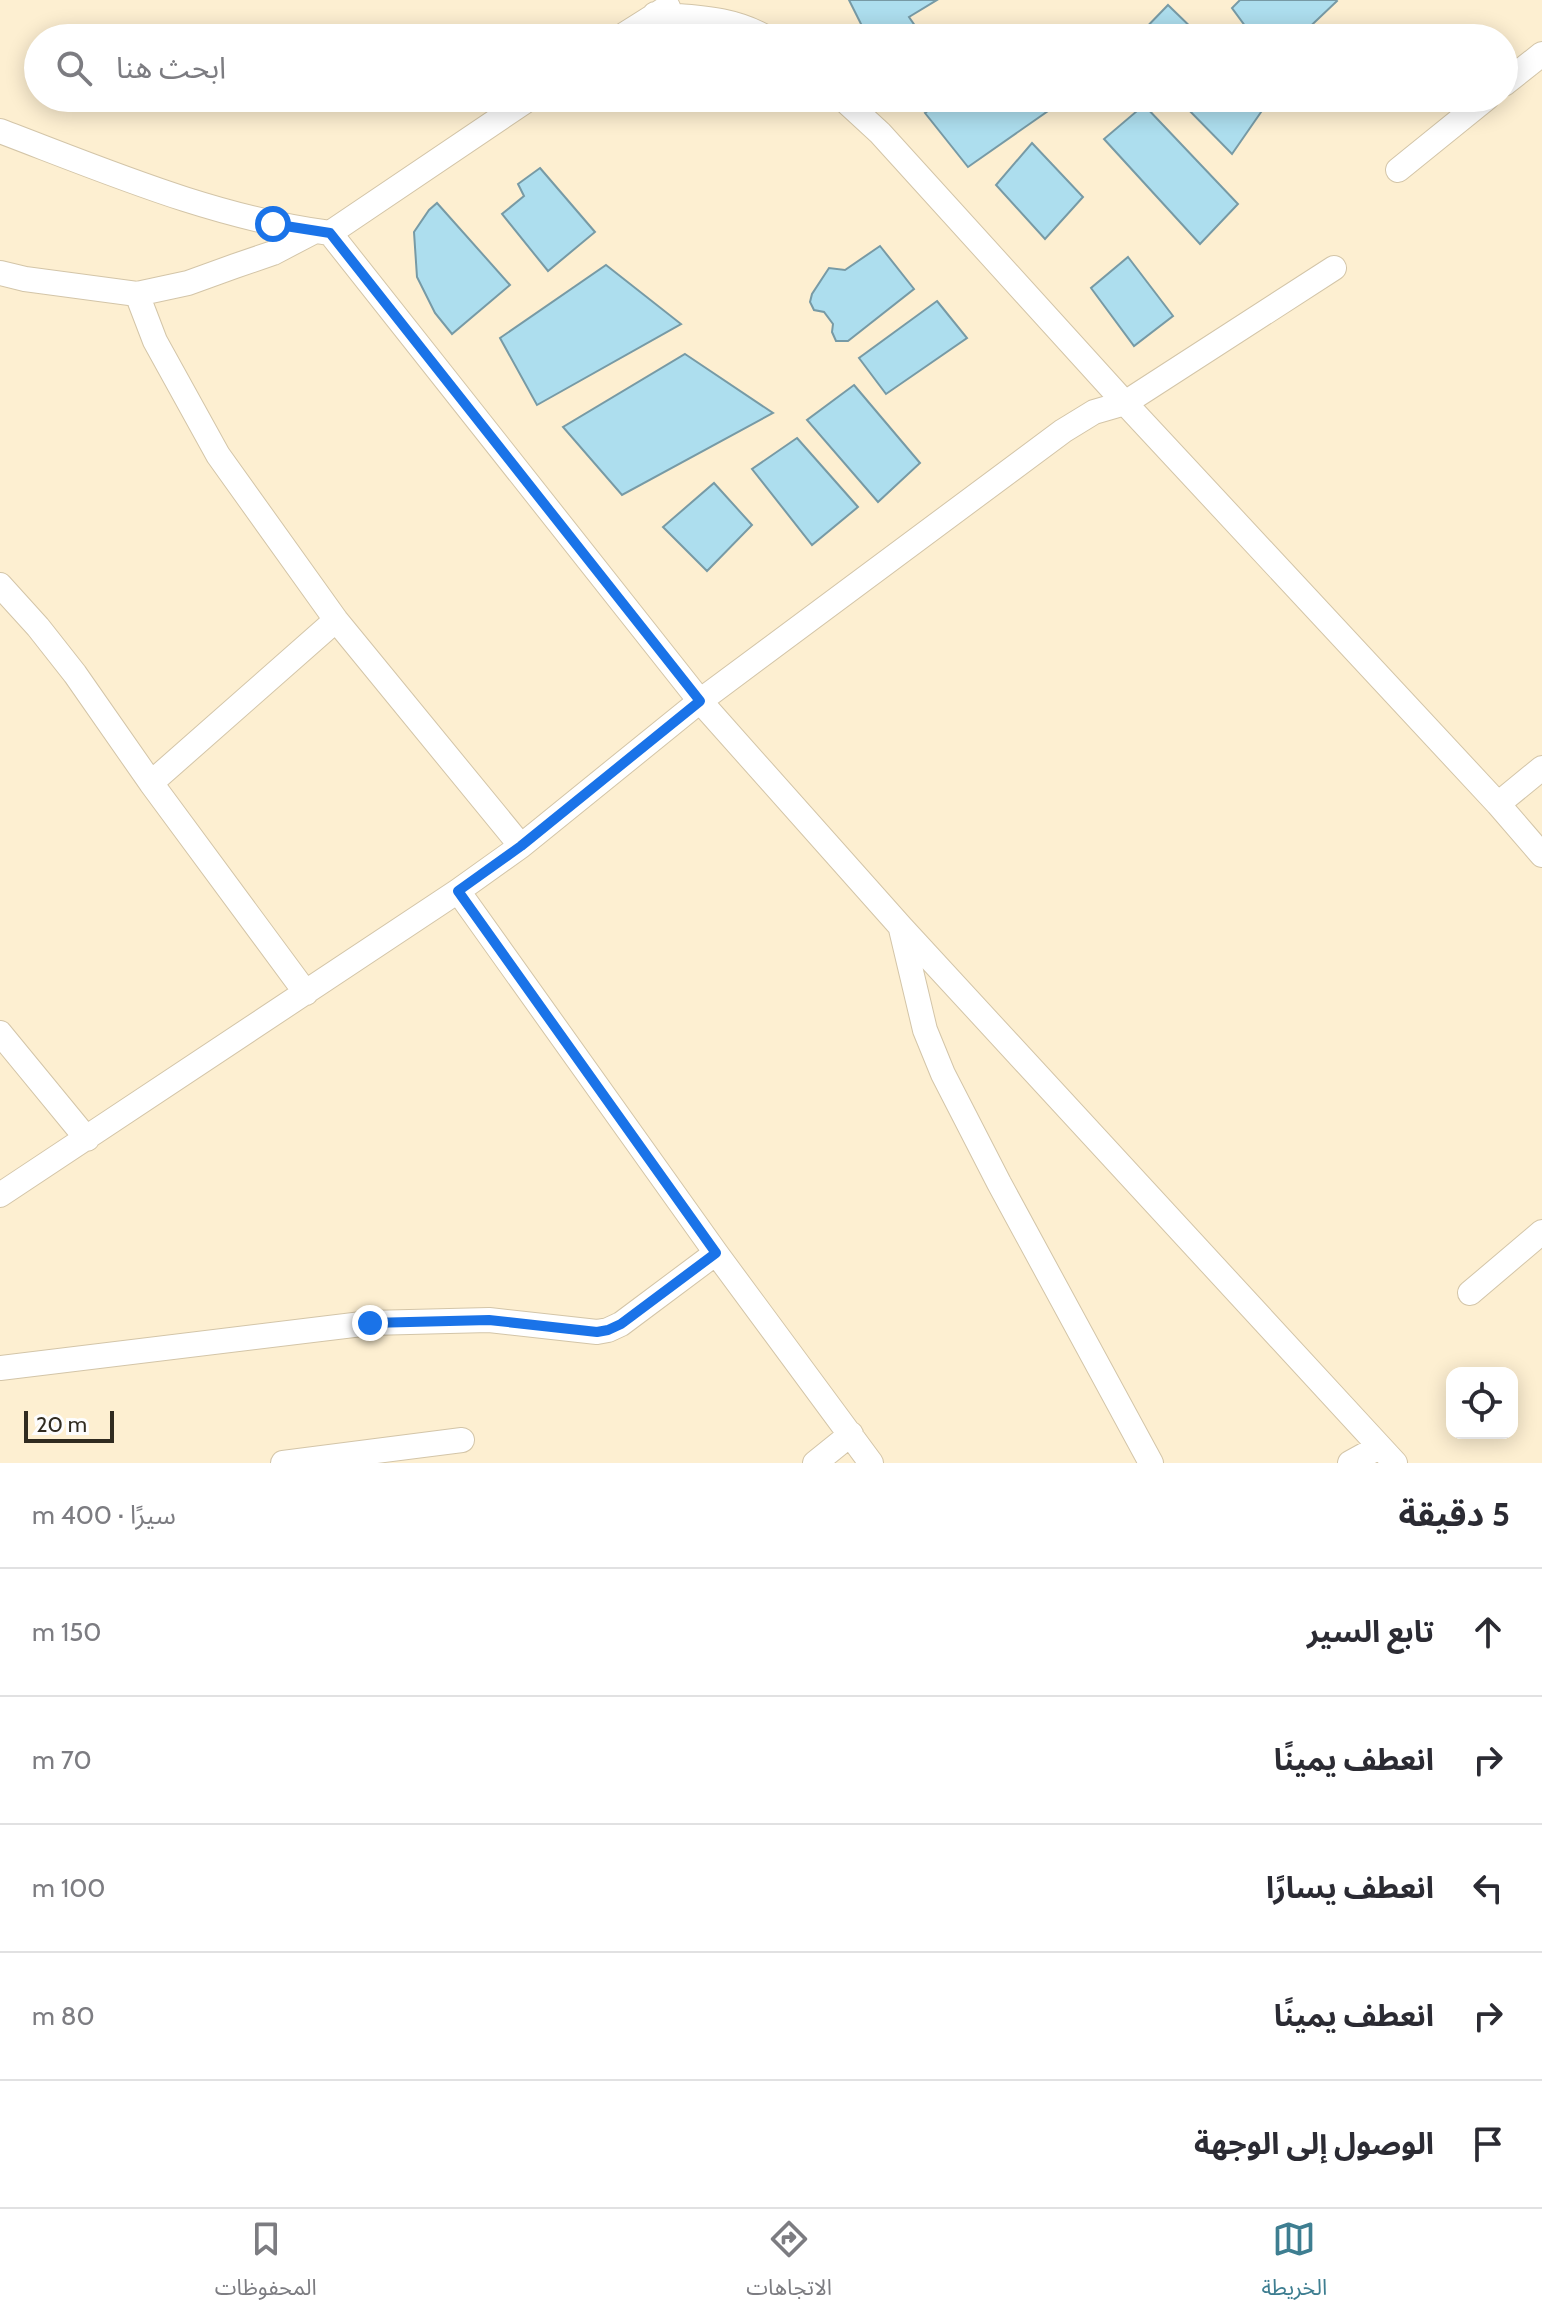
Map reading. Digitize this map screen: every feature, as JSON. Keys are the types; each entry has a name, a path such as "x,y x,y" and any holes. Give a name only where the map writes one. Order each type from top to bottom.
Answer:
{"street":[{"path":"640,24 680,0"},
{"path":"655,14 738,24"},
{"path":"1518,73 1542,54"},
{"path":"0,273 137,294 188,283 323,232 508,112"},
{"path":"857,112 880,133 1542,855"},
{"path":"1398,170 1470,112"},
{"path":"0,131 210,208 273,224 323,232 700,701 901,927 1387,1455"},
{"path":"0,1195 306,993 521,846 700,701 1063,431 1094,412 1125,403 1334,268"},
{"path":"137,294 155,341 218,455 336,620 521,846"},
{"path":"0,585 75,674 306,993"},
{"path":"151,783 336,620"},
{"path":"1498,804 1542,768"},
{"path":"458,891 716,1253 871,1463"},
{"path":"901,927 925,1030 943,1074 1151,1463"},
{"path":"0,1033 87,1139"},
{"path":"1470,1293 1542,1232"},
{"path":"0,1368 370,1323 489,1320 597,1332 621,1324 716,1253"},
{"path":"815,1463 851,1434"},
{"path":"283,1463 462,1440"},
{"path":"1350,1463 1387,1455"}],"building":[{"path":"849,0 937,0 909,17 914,24 861,24"},
{"path":"1240,0 1337,1 1313,24 1244,24 1232,8"},
{"path":"1168,5 1188,24 1150,24"},
{"path":"926,112 1047,112 968,167"},
{"path":"1136,112 1151,112 1238,204 1200,244 1104,139"},
{"path":"1191,112 1261,112 1232,154"},
{"path":"1032,143 1083,197 1045,239 996,185"},
{"path":"540,168 595,232 548,271 502,214 524,196 518,184"},
{"path":"437,203 510,285 452,334 435,313 417,277 414,232"},
{"path":"880,246 914,289 848,341 836,341 833,324 824,312 814,310 810,302 812,294 829,268 845,270"},
{"path":"1128,257 1173,316 1134,346 1091,288"},
{"path":"606,265 681,324 537,405 500,338"},
{"path":"937,301 967,338 886,394 859,358"},
{"path":"685,354 773,413 622,495 563,427"},
{"path":"854,385 920,463 878,502 807,420"},
{"path":"797,438 858,507 812,545 752,469"},
{"path":"714,483 752,525 707,571 663,527"}],"route":[{"path":"273,224 330,233 700,701 521,846 458,891 716,1253 621,1324 608,1330 597,1332 489,1320 370,1323"}]}
